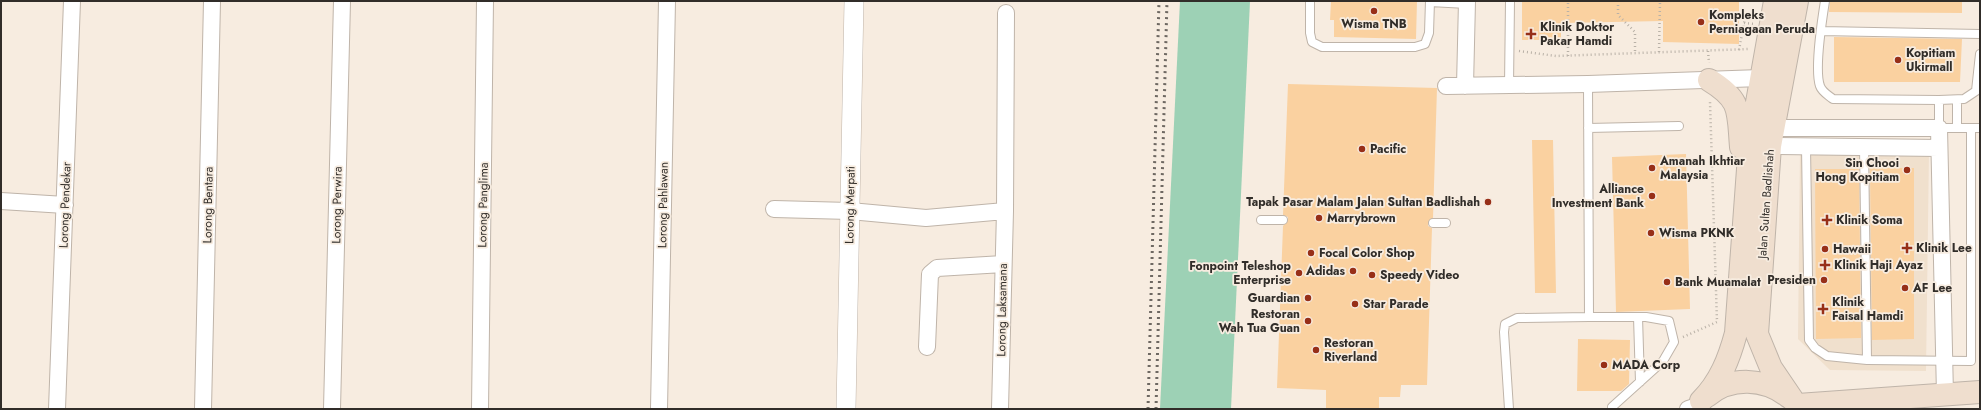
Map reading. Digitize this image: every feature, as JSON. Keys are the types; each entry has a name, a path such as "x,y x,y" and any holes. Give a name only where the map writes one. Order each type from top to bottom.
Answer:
{"main road":[{"name":"Jalan Sultan Badlishah","path":"1695,406 1712,390 1720,377 1732,348 1736,333 1750,142 1775,1"},
{"name":"Jalan Sultan Badlishah","path":"1797,1 1771,137 1757,334 1771,368 1797,404"},
{"path":"1709,80 1727,91 1738,109 1746,198"},
{"path":"1695,406 1712,392 1739,382 1768,384 1781,390 1797,404 1980,392"}],"street":[{"name":"Lorong Pendekar","path":"57,409 72,1"},
{"name":"Lorong Bentara","path":"203,409 212,1"},
{"name":"Lorong Perwira","path":"332,409 342,1"},
{"name":"Lorong Panglima","path":"480,409 485,1"},
{"name":"Lorong Pahlawan","path":"659,409 667,1"},
{"name":"Lorong Merpati","path":"846,409 854,1"},
{"path":"1465,86 1467,2"},
{"name":"Lorong Laksamana","path":"1000,409 1006,13"},
{"path":"1446,86 1588,84 1761,78"},
{"path":"1771,137 1939,128 1945,395"},
{"path":"1771,137 1806,147 1939,148"},
{"path":"1,201 65,205"},
{"path":"774,209 850,211 926,218 1004,211"},
{"path":"927,347 930,274 932,270 937,268 1003,264"}],"lane":[{"path":"1310,1 1310,33 1312,42 1322,47 1415,47 1425,44 1429,33 1430,2 1467,2"},
{"path":"1509,86 1510,1"},
{"path":"1825,1 1821,32 1820,86 1824,93 1833,99 1964,99 1976,91 1980,54"},
{"path":"1821,32 1980,34"},
{"path":"1588,84 1589,317"},
{"path":"1939,100 1939,128 1976,128 1971,243 1971,361"},
{"path":"1957,100 1957,128"},
{"path":"1588,128 1679,126"},
{"path":"1806,147 1809,340 1815,348 1827,356 1867,360 1944,362 1980,361"},
{"path":"1864,147 1867,360"},
{"path":"1261,220 1283,220"},
{"path":"1433,223 1446,223"},
{"path":"1971,243 1980,243"},
{"path":"1638,317 1640,382"},
{"path":"1509,409 1504,332 1505,324 1517,318 1638,317 1669,321 1674,342 1663,361 1612,407"}],"path":[{"path":"1568,1 1568,56"},
{"path":"1618,1 1618,15 1635,32 1635,53"},
{"path":"1660,1 1660,53"},
{"path":"1739,50 1746,13 1758,15"},
{"path":"1510,51 1568,56 1756,49"},
{"path":"1674,342 1717,322 1708,51"}],"shaded area":[{"path":"1800,150 1929,151 1926,371 1830,370 1798,339"}],"green space":[{"path":"1180,1 1250,1 1231,409 1160,409"}],"building":[{"name":"Wisma TNB","path":"1331,1 1417,1 1416,39 1334,37 1334,20 1330,20"},
{"path":"1522,1 1739,1 1739,44 1663,42 1663,21 1561,23 1561,40 1522,40"},
{"path":"1830,1 1962,1 1962,13 1829,12"},
{"name":"Kopitiam Ukirmall","path":"1834,37 1962,39 1960,82 1834,82"},
{"name":"Star Parade","path":"1288,84 1437,88 1433,218 1428,223 1428,226 1432,228 1427,385 1401,385 1400,397 1379,397 1379,409 1326,409 1326,390 1277,388 1283,226 1288,220 1288,217 1283,215"},
{"path":"1532,140 1553,140 1556,293 1535,293"},
{"name":"Wisma PKNK","path":"1686,154 1690,309 1616,312 1612,157"},
{"path":"1870,168 1914,168 1914,339 1872,340"},
{"path":"1815,169 1859,169 1861,338 1816,339"},
{"name":"MADA Corp","path":"1578,339 1630,340 1629,384 1621,391 1577,391"}],"railway":[{"path":"1148,409 1159,1"},
{"path":"1156,409 1167,1"}],"place":[{"name":"Wisma TNB","path":"1374,11"},
{"name":"Kompleks Perniagaan Peruda","path":"1701,22"},
{"name":"Klinik Doktor Pakar Hamdi","path":"1531,34"},
{"name":"Kopitiam Ukirmall","path":"1898,60"},
{"name":"Pacific","path":"1362,149"},
{"name":"Amanah Ikhtiar Malaysia","path":"1652,168"},
{"name":"Sin Chooi Hong Kopitiam","path":"1907,170"},
{"name":"Alliance Investment Bank","path":"1652,196"},
{"name":"Tapak Pasar Malam Jalan Sultan Badlishah","path":"1488,202"},
{"name":"Marrybrown","path":"1319,218"},
{"name":"Klinik Soma","path":"1827,220"},
{"name":"Wisma PKNK","path":"1651,233"},
{"name":"Klinik Lee","path":"1907,248"},
{"name":"Hawaii","path":"1825,249"},
{"name":"Focal Color Shop","path":"1311,253"},
{"name":"Klinik Haji Ayaz","path":"1825,265"},
{"name":"Adidas","path":"1353,271"},
{"name":"Fonpoint Teleshop Enterprise","path":"1299,273"},
{"name":"Speedy Video","path":"1372,275"},
{"name":"Presiden","path":"1824,280"},
{"name":"Bank Muamalat","path":"1667,282"},
{"name":"AF Lee","path":"1905,288"},
{"name":"Guardian","path":"1308,298"},
{"name":"Star Parade","path":"1355,304"},
{"name":"Klinik Faisal Hamdi","path":"1823,309"},
{"name":"Restoran Wah Tua Guan","path":"1308,321"},
{"name":"Restoran Riverland","path":"1316,350"},
{"name":"MADA Corp","path":"1604,365"}]}
